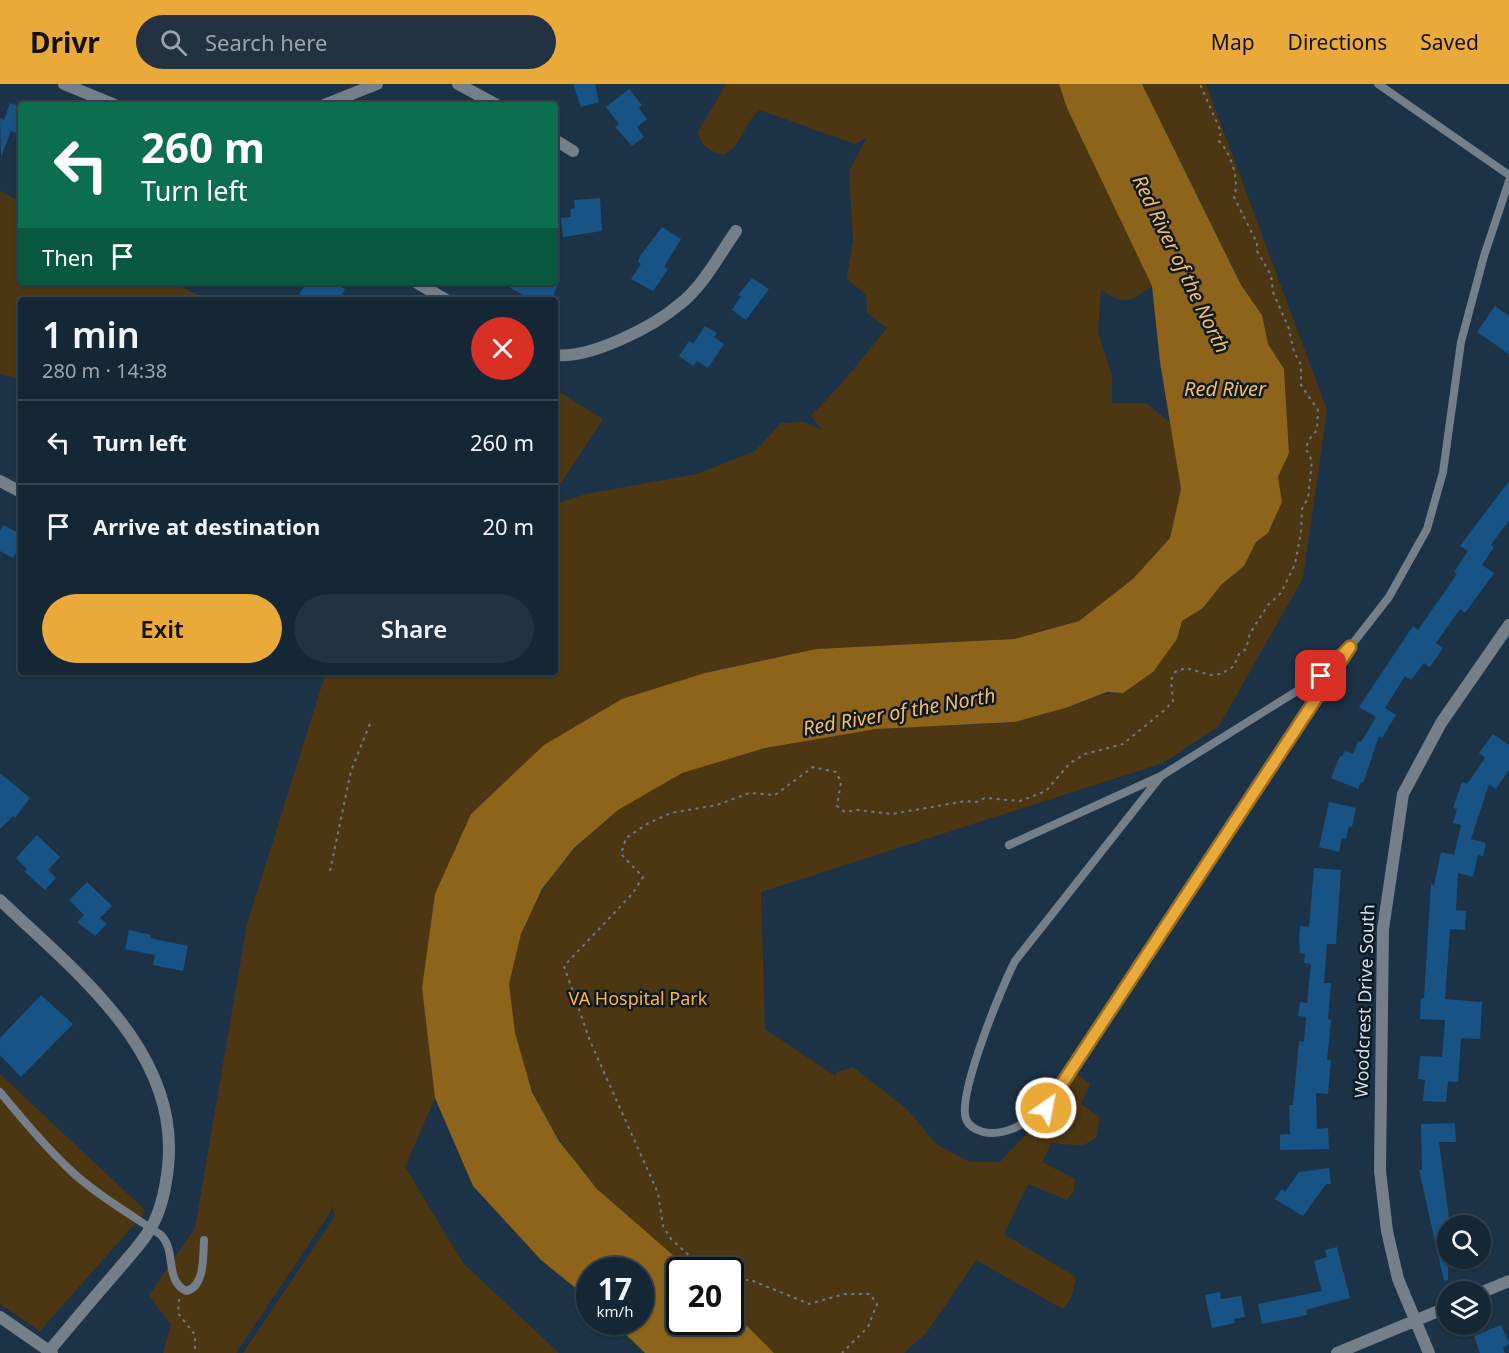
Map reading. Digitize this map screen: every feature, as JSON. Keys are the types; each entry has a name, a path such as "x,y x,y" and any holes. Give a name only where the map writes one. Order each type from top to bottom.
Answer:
{"street":[{"path":"64,84 108,102"},
{"path":"332,102 377,84"},
{"path":"458,84 491,102"},
{"path":"558,142 573,151"},
{"path":"558,355 571,357 595,351 659,319 681,304 703,280 736,231"},
{"path":"420,285 438,297"},
{"path":"0,481 18,490"},
{"name":"Woodcrest Drive South","path":"1429,1353 1398,1279 1387,1232 1380,1171 1383,929 1393,849 1403,794 1442,723 1509,626"},
{"path":"0,900 115,1014 137,1045 151,1072 166,1111 170,1149 165,1188 150,1227 50,1352 0,1317"},
{"path":"1491,1288 1509,1281"},
{"path":"1337,1353 1437,1312"}],"lane":[{"path":"1378,84 1509,175"},
{"path":"1161,776 1015,961 1004,983 966,1090 965,1118 974,1130 996,1135 1021,1125 1046,1108 1350,647 1389,597 1427,529 1443,472 1461,342 1484,256 1509,181"},
{"path":"1009,845 1161,776 1321,676 1350,647"},
{"path":"0,1092 21,1120 69,1169 95,1191 168,1241 173,1277 181,1288 189,1291 200,1276 204,1240"}],"path":[{"path":"690,1257 670,1239 663,1226 658,1193 590,1041 564,966 633,893 643,877 621,854 626,838 647,824 671,813 717,805 749,793 775,795 813,767 836,772 841,782 837,806 845,812 857,810 892,814 966,801 977,802 985,798 1020,801 1046,791 1070,763 1085,754 1123,744 1167,708 1173,701 1171,680 1175,672 1186,668 1210,675 1221,674 1234,666 1239,654 1246,649 1256,624 1281,593 1295,564 1301,532 1302,508 1308,498 1312,461 1306,449 1308,441 1317,430 1318,410 1301,386 1301,365 1294,352 1290,329 1273,292 1271,275 1257,251 1257,243 1234,197 1238,187 1226,148 1219,141 1221,132 1200,84"},
{"path":"330,871 351,771 371,721"},
{"path":"744,1280 750,1280 809,1304 845,1294 870,1294 877,1304 868,1327 842,1353"},
{"path":"181,1288 178,1313 195,1335 195,1353"}],"green space":[{"path":"726,84 1059,84 1067,108 1152,286 1138,296 1127,300 1116,298 1101,290 1098,332 1112,376 1112,403 1146,403 1172,424 1181,489 1170,538 1134,578 1079,621 1014,639 816,649 705,673 422,988 435,1098 405,1167 463,1263 559,1353 243,1353 335,1216 332,1205 331,1211 236,1353 163,1353 171,1325 149,1295 195,1228 247,924 325,675 558,675 558,503 586,494 697,474 755,451 781,423 804,422 822,430 811,416 842,383 887,328 867,313 866,294 847,277 853,240 849,171 867,137 855,144 760,110 754,115 739,141 723,155 704,145 698,132"},
{"name":"VA Hospital Park","path":"1142,84 1206,84 1327,410 1303,578 1219,726 1163,763 761,892 765,1029 835,1076 837,1072 853,1067 907,1109 936,1144 970,1162 1000,1162 1059,1099 1076,1073 1090,1084 1081,1104 1100,1118 1096,1138 1082,1146 1051,1143 1042,1162 1075,1179 1074,1191 1067,1200 1028,1184 1004,1234 1076,1277 1072,1296 1063,1309 976,1260 927,1332 904,1353 774,1353 744,1323 744,1257 674,1257 606,1198 578,1166 547,1119 523,1068 510,1013 510,971 525,925 556,871 582,841 614,813 650,789 685,772 755,751 804,740 894,727 1013,722 1096,696 1124,693 1177,639 1182,621 1203,608 1221,585 1244,566 1256,542 1268,533 1282,502 1278,477 1289,453 1284,369 1268,344 1262,315 1241,285"},
{"path":"0,191 18,200 18,285 179,285 201,297 18,297 18,378 0,374"},
{"path":"558,391 603,419 558,487"},
{"path":"0,1074 146,1211 40,1331 0,1304"}],"water":[{"name":"Red River","path":"1059,84 1142,84 1241,285 1262,315 1268,344 1284,369 1289,453 1278,477 1282,502 1268,533 1256,542 1244,566 1221,585 1203,608 1182,621 1177,639 1153,672 1123,693 1107,692 1065,708 1015,722 876,729 765,748 682,773 618,810 574,848 542,889 521,934 509,984 515,1033 532,1092 559,1141 597,1189 675,1257 666,1257 666,1335 744,1335 744,1323 774,1353 645,1353 626,1335 654,1335 654,1257 576,1257 576,1288 541,1260 473,1186 435,1098 422,988 435,894 471,814 544,745 622,699 705,673 816,649 1014,639 1079,621 1134,578 1170,538 1181,489 1160,362 1152,286 1067,108"}],"building":[{"path":"573,84 595,84 599,102 581,107"},
{"path":"629,89 642,105 639,108 647,119 637,127 644,137 632,146 615,127 619,124 606,107"},
{"path":"10,103 18,106 18,134 11,131 1,157 0,118 4,120"},
{"path":"600,198 602,231 563,237 561,218 571,217 570,209 575,208 574,200"},
{"path":"662,227 681,239 664,267 668,269 653,291 631,279 641,264 638,262 640,256"},
{"path":"752,278 769,289 746,320 732,310 741,296 738,295"},
{"path":"305,285 339,285 345,289 341,297 298,296"},
{"path":"506,285 558,285 552,297 526,297"},
{"path":"1495,306 1509,316 1509,354 1477,332"},
{"path":"705,326 717,333 714,337 724,344 708,368 697,361 693,366 679,356 689,341 693,344"},
{"path":"1509,481 1509,520 1491,545 1494,547 1482,565 1494,573 1465,613 1460,609 1436,643 1443,648 1430,667 1424,663 1411,680 1405,676 1385,708 1396,715 1382,738 1379,736 1363,783 1361,782 1358,789 1331,778 1340,756 1342,757 1345,751 1353,754 1358,741 1361,742 1376,717 1359,707 1413,626 1418,630 1457,574 1454,572 1468,551 1460,546"},
{"path":"3,525 18,532 18,549 13,558 0,551 0,531"},
{"path":"1493,734 1509,745 1509,770 1496,789 1489,784 1471,839 1486,843 1483,856 1478,855 1473,877 1458,873 1456,910 1466,911 1465,930 1450,929 1445,999 1482,1002 1480,1039 1461,1038 1458,1082 1448,1081 1446,1102 1423,1101 1425,1080 1418,1079 1420,1056 1442,1057 1445,1020 1420,1019 1421,998 1424,998 1431,884 1434,885 1441,852 1454,855 1461,825 1453,823 1457,809 1453,808 1462,782 1467,784 1485,758 1479,753"},
{"path":"0,773 30,798 15,818 13,816 0,829"},
{"path":"1329,802 1356,808 1352,827 1349,826 1346,839 1342,838 1339,852 1319,847"},
{"path":"37,835 60,857 48,870 56,878 45,890 25,872 27,869 16,858"},
{"path":"1314,868 1341,870 1336,944 1327,944 1324,983 1331,983 1328,1019 1331,1020 1327,1060 1331,1060 1328,1094 1316,1093 1317,1129 1328,1128 1329,1149 1280,1150 1280,1135 1290,1134 1289,1105 1293,1105 1299,1041 1304,1042 1306,1017 1298,1016 1300,1002 1307,1003 1311,964 1304,963 1305,954 1300,953 1299,938 1300,926 1309,927"},
{"path":"87,882 112,906 100,918 107,924 95,936 77,922 84,915 69,900"},
{"path":"129,930 151,935 150,938 188,946 183,971 153,965 155,955 125,949"},
{"path":"41,995 73,1024 21,1077 0,1055 0,1038"},
{"path":"1455,1123 1456,1142 1439,1142 1449,1215 1437,1215 1437,1250 1419,1170 1422,1170 1421,1124"},
{"path":"1329,1168 1331,1184 1326,1184 1303,1216 1275,1199 1282,1189 1285,1192 1299,1172"},
{"path":"1337,1247 1350,1298 1306,1310 1307,1315 1262,1324 1258,1304 1322,1291 1314,1261 1327,1257 1325,1250"},
{"path":"1441,1269 1448,1269 1448,1280 1444,1281"},
{"path":"1220,1292 1221,1299 1241,1296 1245,1317 1234,1319 1235,1323 1212,1328 1205,1295"},
{"path":"1501,1325 1509,1344 1503,1348 1505,1353 1480,1353 1474,1336 1491,1335 1491,1329"}],"route":[{"path":"1046,1108 1171,915 1328,684 1350,647 1321,676"}],"water label":[{"name":"Red River of the North","path":"1181,264"},
{"name":"Red River of the North","path":"899,712"}]}
